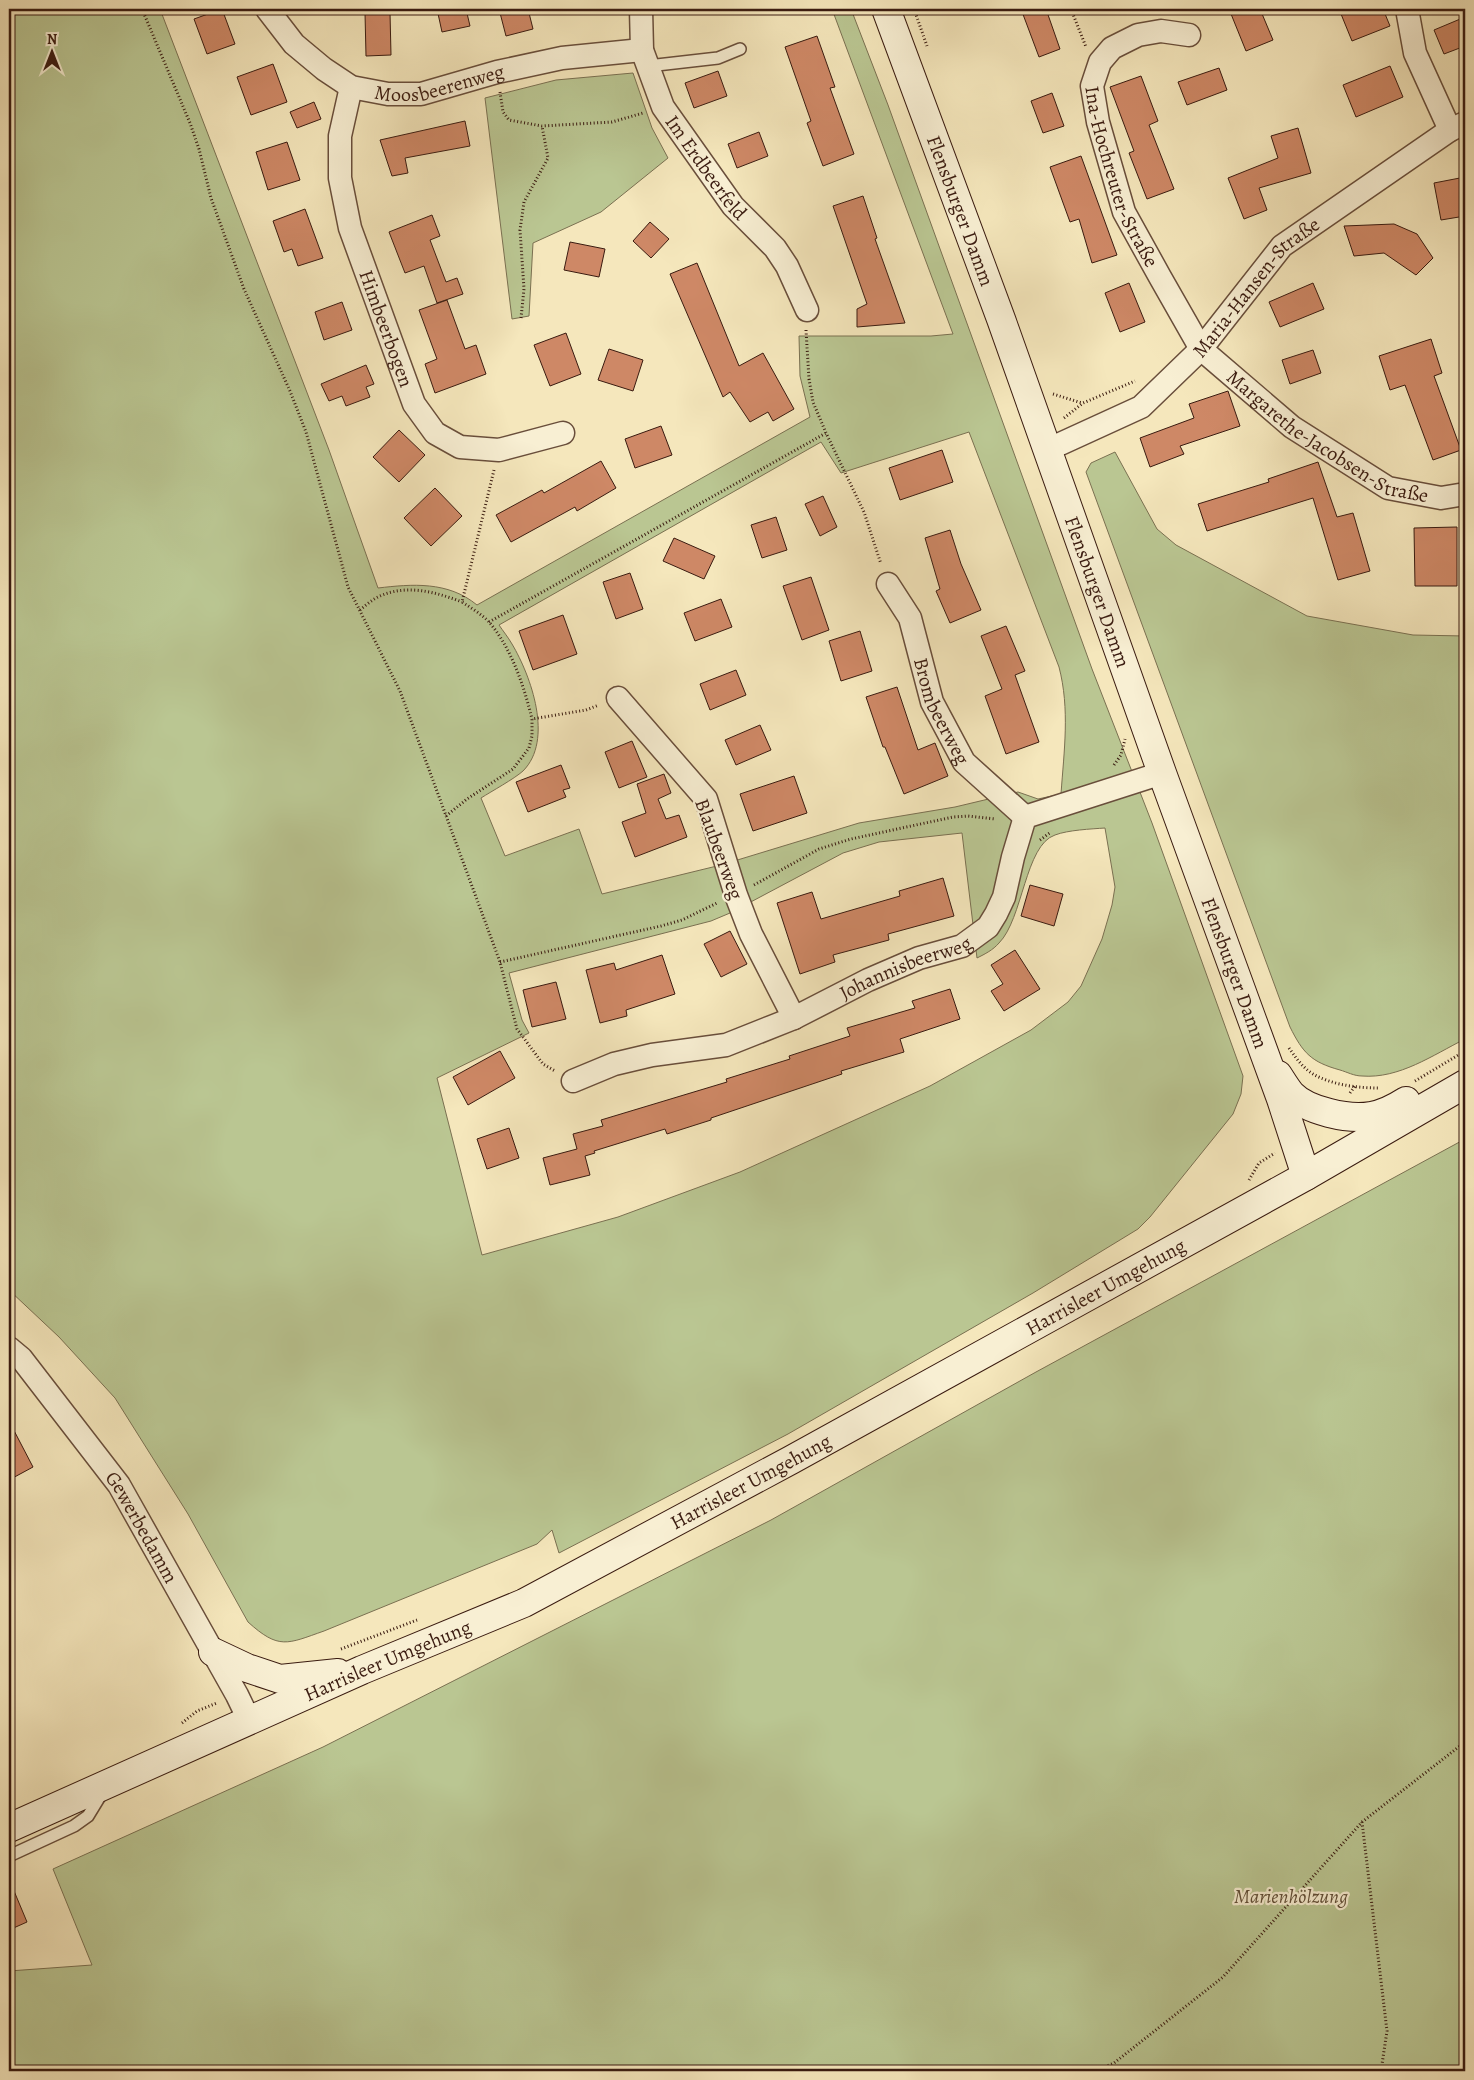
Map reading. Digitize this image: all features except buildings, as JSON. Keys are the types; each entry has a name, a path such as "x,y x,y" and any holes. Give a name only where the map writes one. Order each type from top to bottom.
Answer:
{"main road":[{"name":"Flensburger Damm","path":"886,9 1048,450 1162,773 1282,1100 1306,1176"},
{"path":"1266,1059 1291,1094 1297,1099 1314,1108 1335,1114 1370,1116 1389,1111 1465,1068"},
{"name":"Harrisleer Umgehung","path":"9,1828 250,1722 362,1670 524,1603 800,1456 1306,1176 1465,1084"},
{"path":"213,1652 247,1668 280,1679 362,1670"}],"street":[{"name":"Moosbeerenweg","path":"267,9 294,44 324,70 351,87 388,94 421,94 497,72 562,58 645,58"},
{"name":"Im Erdbeerfeld","path":"642,9 645,58 663,107 733,206 775,248 787,266 807,310"},
{"path":"1407,9 1415,53 1458,127"},
{"name":"Ina-Hochreuter-Straße","path":"1190,35 1161,31 1138,35 1112,48 1100,62 1092,86 1098,122 1124,212 1201,349"},
{"name":"Himbeerbogen","path":"351,87 340,136 340,178 350,228 414,404 434,433 460,447 499,450 563,433"},
{"name":"Maria-Hansen-Straße","path":"1048,450 1141,407 1201,349 1282,246 1458,127"},
{"name":"Margarethe-Jacobsen-Straße","path":"1201,349 1292,427 1388,488 1441,498 1465,494"},
{"name":"Brombeerweg","path":"888,584 910,618 932,702 964,762 1025,817"},
{"name":"Blaubeerweg","path":"618,698 706,799 736,896 751,934 794,1018"},
{"path":"1025,817 1162,773"},
{"name":"Johannisbeerweg","path":"574,1081 614,1064 652,1055 726,1045 794,1018 868,980 919,958 962,946 988,927 1004,898 1013,857 1025,817"},
{"name":"Gewerbedamm","path":"9,1348 21,1358 119,1485 237,1695 250,1722"}],"lane":[{"path":"645,58 718,58 740,49"},
{"path":"9,1856 74,1826 88,1816 107,1785"}],"path":[{"path":"142,9 190,123 199,149 211,198 244,289 290,391 306,432 343,573 348,587 400,691 500,962 517,1029 543,1064 574,1081"},
{"path":"1071,9 1084,45 1100,62"},
{"path":"497,72 503,112 509,120 542,126 612,122 663,107"},
{"path":"521,318 524,289 520,230 524,202 548,158 542,126"},
{"path":"807,310 806,344 813,402 864,512 888,584"},
{"path":"1060,422 1068,413 1083,403 1142,378"},
{"path":"1049,392 1083,403"},
{"path":"489,622 826,433"},
{"path":"462,602 499,450"},
{"path":"360,610 380,596 413,590 443,595 462,602 489,622 510,655 526,694 532,718 532,736 528,748 512,769 467,799 446,816"},
{"path":"532,718 586,710 618,698"},
{"path":"500,962 682,920 736,896 819,849 850,839 953,817 996,819 1025,817"},
{"path":"1407,1083 1465,1050"},
{"path":"1335,1114 1355,1086 1382,1088"},
{"path":"1248,1182 1262,1160 1295,1144"},
{"path":"340,1649 426,1617"},
{"path":"175,1728 197,1712 237,1695"},
{"path":"1095,2071 1114,2063 1223,1977 1362,1822 1465,1742"},
{"path":"1362,1822 1387,2031 1381,2071"}],"green space":[{"path":"9,9 160,9 329,450 378,588 417,585 442,588 466,597 477,605 810,417 800,376 799,336 931,336 953,334 832,9 851,9 888,105 1092,669 1152,823 1243,1076 1241,1094 1233,1114 1150,1217 1138,1229 1033,1293 788,1434 559,1553 552,1530 537,1544 324,1631 292,1641 276,1641 248,1622 188,1514 115,1398 59,1337 9,1290","holes":["969,432 1059,667 1065,714 1065,746 1061,794 1038,799 1018,792 955,807 859,823 721,865 602,894 579,829 505,856 481,798 523,771 532,758 537,743 538,726 532,690 526,673 512,644 499,625 821,442 841,473","1105,828 1115,887 1102,939 1081,986 1068,1002 1031,1030 930,1086 740,1172 618,1217 482,1255 437,1078 529,1033 522,1020 509,973 711,921 730,913 843,853 879,842 962,833 977,958 994,948 1007,932 1014,917 1030,867 1045,842 1055,835 1066,832"]},
{"path":"633,73 652,128 668,158 601,212 533,243 529,316 512,319 485,98 556,80"},
{"path":"1115,452 1157,529 1176,545 1307,616 1413,635 1465,636 1465,1039 1415,1065 1389,1074 1376,1076 1353,1075 1322,1064 1309,1055 1299,1044 1290,1027 1086,472 1091,463"},
{"name":"Marienhölzung","path":"1465,1139 1465,2071 9,2071 9,1971 92,1965 53,1869 323,1747 771,1520 1036,1372"}]}
